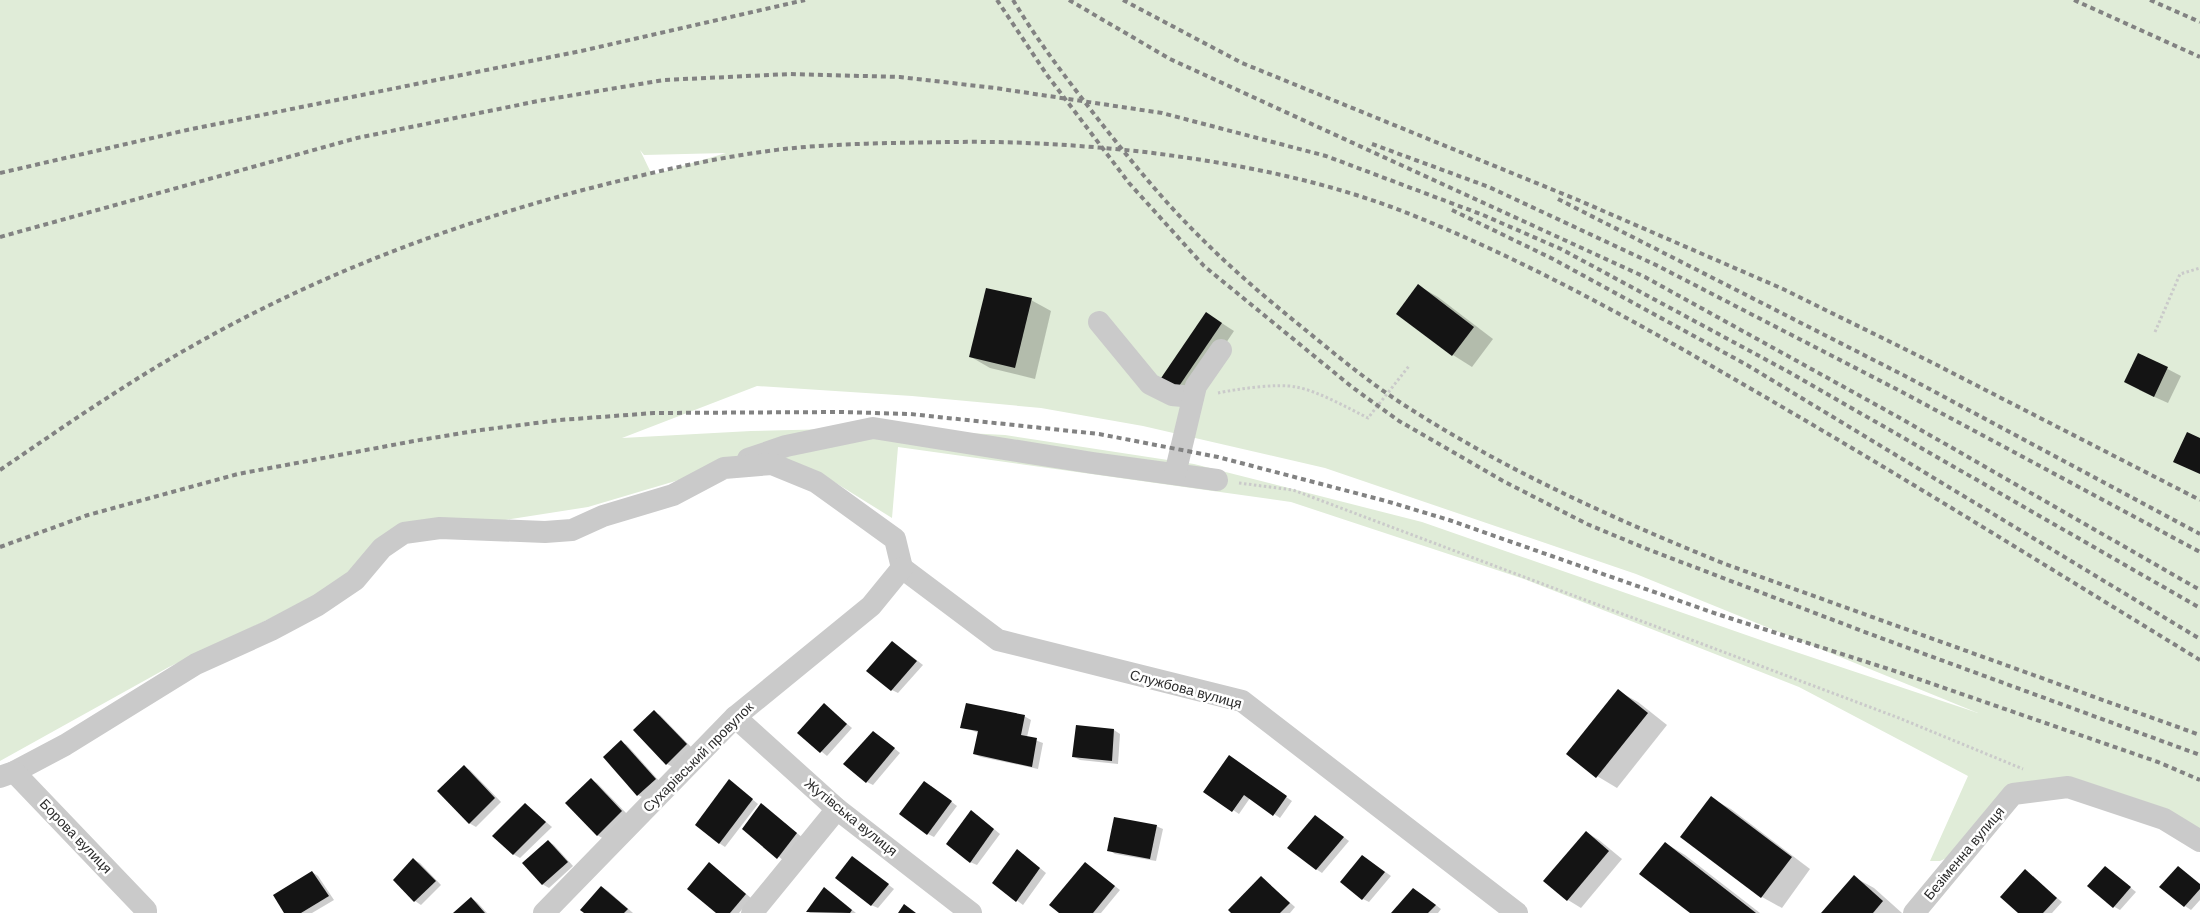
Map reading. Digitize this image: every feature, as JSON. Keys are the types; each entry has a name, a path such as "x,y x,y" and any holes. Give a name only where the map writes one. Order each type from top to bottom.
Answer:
{"street":[{"path":"1099,322 1150,384 1172,395 1193,397"},
{"path":"1175,474 1196,386 1221,350"},
{"path":"7,774 65,745 196,664 271,630 318,605 354,580 382,548 404,533 440,528 545,532 572,530 603,516 673,495 724,468 786,446 873,428 1217,480"},
{"path":"724,468 772,464 816,482 895,540 902,568"},
{"name":"Сухарівський провулок","path":"544,913 735,716 871,606 902,568"},
{"name":"Службова вулиця","path":"902,568 998,640 1242,701 1517,913"},
{"name":"Жутівська вулиця","path":"735,716 837,809 971,913"},
{"name":"Борова вулиця","path":"7,774 146,910 146,913"},
{"name":"Безіменна вулиця","path":"1925,909 2013,794 2068,787 2164,819 2200,841"},
{"path":"752,913 837,809"}],"path":[{"path":"2155,332 2180,274 2200,268"},
{"path":"1193,397 1245,388 1296,386 1368,418 1409,366"},
{"path":"1217,480 1293,490 1899,718 2032,773"}],"green space":[{"path":"0,0 2200,0 2200,841 2067,787 2020,793 1967,849 1940,861 1930,861 1968,776 1799,687 1524,579 1291,502 898,447 892,518 815,470 753,458 588,507 453,528 410,532 336,587 169,667 0,761","holes":["640,150 644,155 726,153 652,175","757,386 912,396 1041,408 1143,426 1325,468 1636,574 1978,713 1772,644 1422,522 1194,464 1005,435 873,428 751,431 622,438"]}],"building":[{"path":"1418,284 1474,327 1452,356 1396,314"},
{"path":"986,288 1032,298 1015,368 969,357"},
{"path":"1206,312 1222,323 1175,392 1159,381"},
{"path":"2138,353 2168,367 2154,397 2124,382"},
{"path":"2187,432 2200,438 2200,474 2173,462"},
{"path":"892,641 917,661 891,691 866,671"},
{"path":"1618,689 1648,713 1596,778 1566,754"},
{"path":"824,703 847,724 820,753 797,733"},
{"path":"966,703 1025,715 1021,735 1037,738 1032,767 973,754 978,731 960,728"},
{"path":"654,710 687,744 666,765 633,730"},
{"path":"1076,725 1114,729 1112,761 1072,757"},
{"path":"873,731 895,748 866,783 843,764"},
{"path":"621,740 656,779 637,796 603,757"},
{"path":"1229,755 1287,796 1273,816 1244,795 1232,812 1203,792"},
{"path":"464,765 495,798 469,824 437,791"},
{"path":"591,778 622,811 597,836 565,803"},
{"path":"729,779 753,799 719,844 695,825"},
{"path":"924,781 952,801 927,835 899,814"},
{"path":"1711,796 1792,857 1761,898 1680,837"},
{"path":"525,803 546,822 513,855 492,836"},
{"path":"761,803 797,833 777,859 742,829"},
{"path":"971,810 994,829 970,863 946,844"},
{"path":"1315,815 1344,837 1316,870 1287,848"},
{"path":"1114,817 1157,825 1150,859 1107,851"},
{"path":"1586,831 1609,851 1567,901 1543,881"},
{"path":"548,840 568,862 542,885 522,863"},
{"path":"1665,842 1756,913 1690,913 1639,874"},
{"path":"1017,849 1040,868 1016,902 992,883"},
{"path":"1362,855 1385,872 1362,900 1340,882"},
{"path":"852,856 889,884 871,906 835,878"},
{"path":"413,858 436,881 414,902 393,880"},
{"path":"709,862 746,894 730,913 716,913 687,889"},
{"path":"1085,862 1115,886 1093,913 1059,913 1049,905"},
{"path":"2105,866 2131,887 2113,908 2087,886"},
{"path":"2178,866 2200,884 2200,889 2184,907 2159,887"},
{"path":"2025,869 2057,898 2043,913 2018,913 2000,897"},
{"path":"312,871 329,896 301,913 284,913 273,895"},
{"path":"1854,875 1883,901 1873,913 1821,913"},
{"path":"1261,876 1290,903 1280,913 1231,913 1228,910"},
{"path":"601,886 628,909 624,913 584,913 580,910"},
{"path":"824,887 852,910 850,913 806,912"},
{"path":"1413,888 1436,905 1428,913 1391,913"},
{"path":"471,897 485,913 453,913"},
{"path":"904,904 916,913 898,913"}],"railway":[{"path":"0,173 187,130 581,51 805,0"},
{"path":"997,0 1047,75 1129,183 1204,266 1352,387 1399,421 1503,481 1587,524 1647,549 1870,634 2200,755"},
{"path":"1013,0 1023,17 1093,113 1140,172 1190,227 1254,288 1359,373 1449,433 1526,475 1605,513 1725,564 2200,735"},
{"path":"1069,0 1170,59 1645,277 1900,418 2200,590"},
{"path":"1123,0 1242,63 1578,200 1783,289 1929,361 2200,500"},
{"path":"2074,0 2200,57"},
{"path":"2150,0 2200,22"},
{"path":"0,237 357,138 538,101 664,80 790,74 900,77 995,88 1162,113 1326,156 1483,215 1561,249 1787,371 2200,608"},
{"path":"0,470 151,370 203,340 294,293 341,272 436,235 534,204 683,166 733,156 784,149 868,144 976,142 1097,147 1211,161 1307,181 1402,211 1491,249 1620,314 1803,419 2200,660"},
{"path":"1372,144 1489,187 1658,266 1902,392 2200,552"},
{"path":"1558,199 1907,377 2200,534"},
{"path":"1452,210 1553,259 1747,365 2200,639"},
{"path":"0,547 88,515 238,474 414,441 560,420 654,413 841,412 910,414 1099,434 1218,457 1386,501 1449,520 1717,614 1901,673 2158,762 2200,780"}]}
